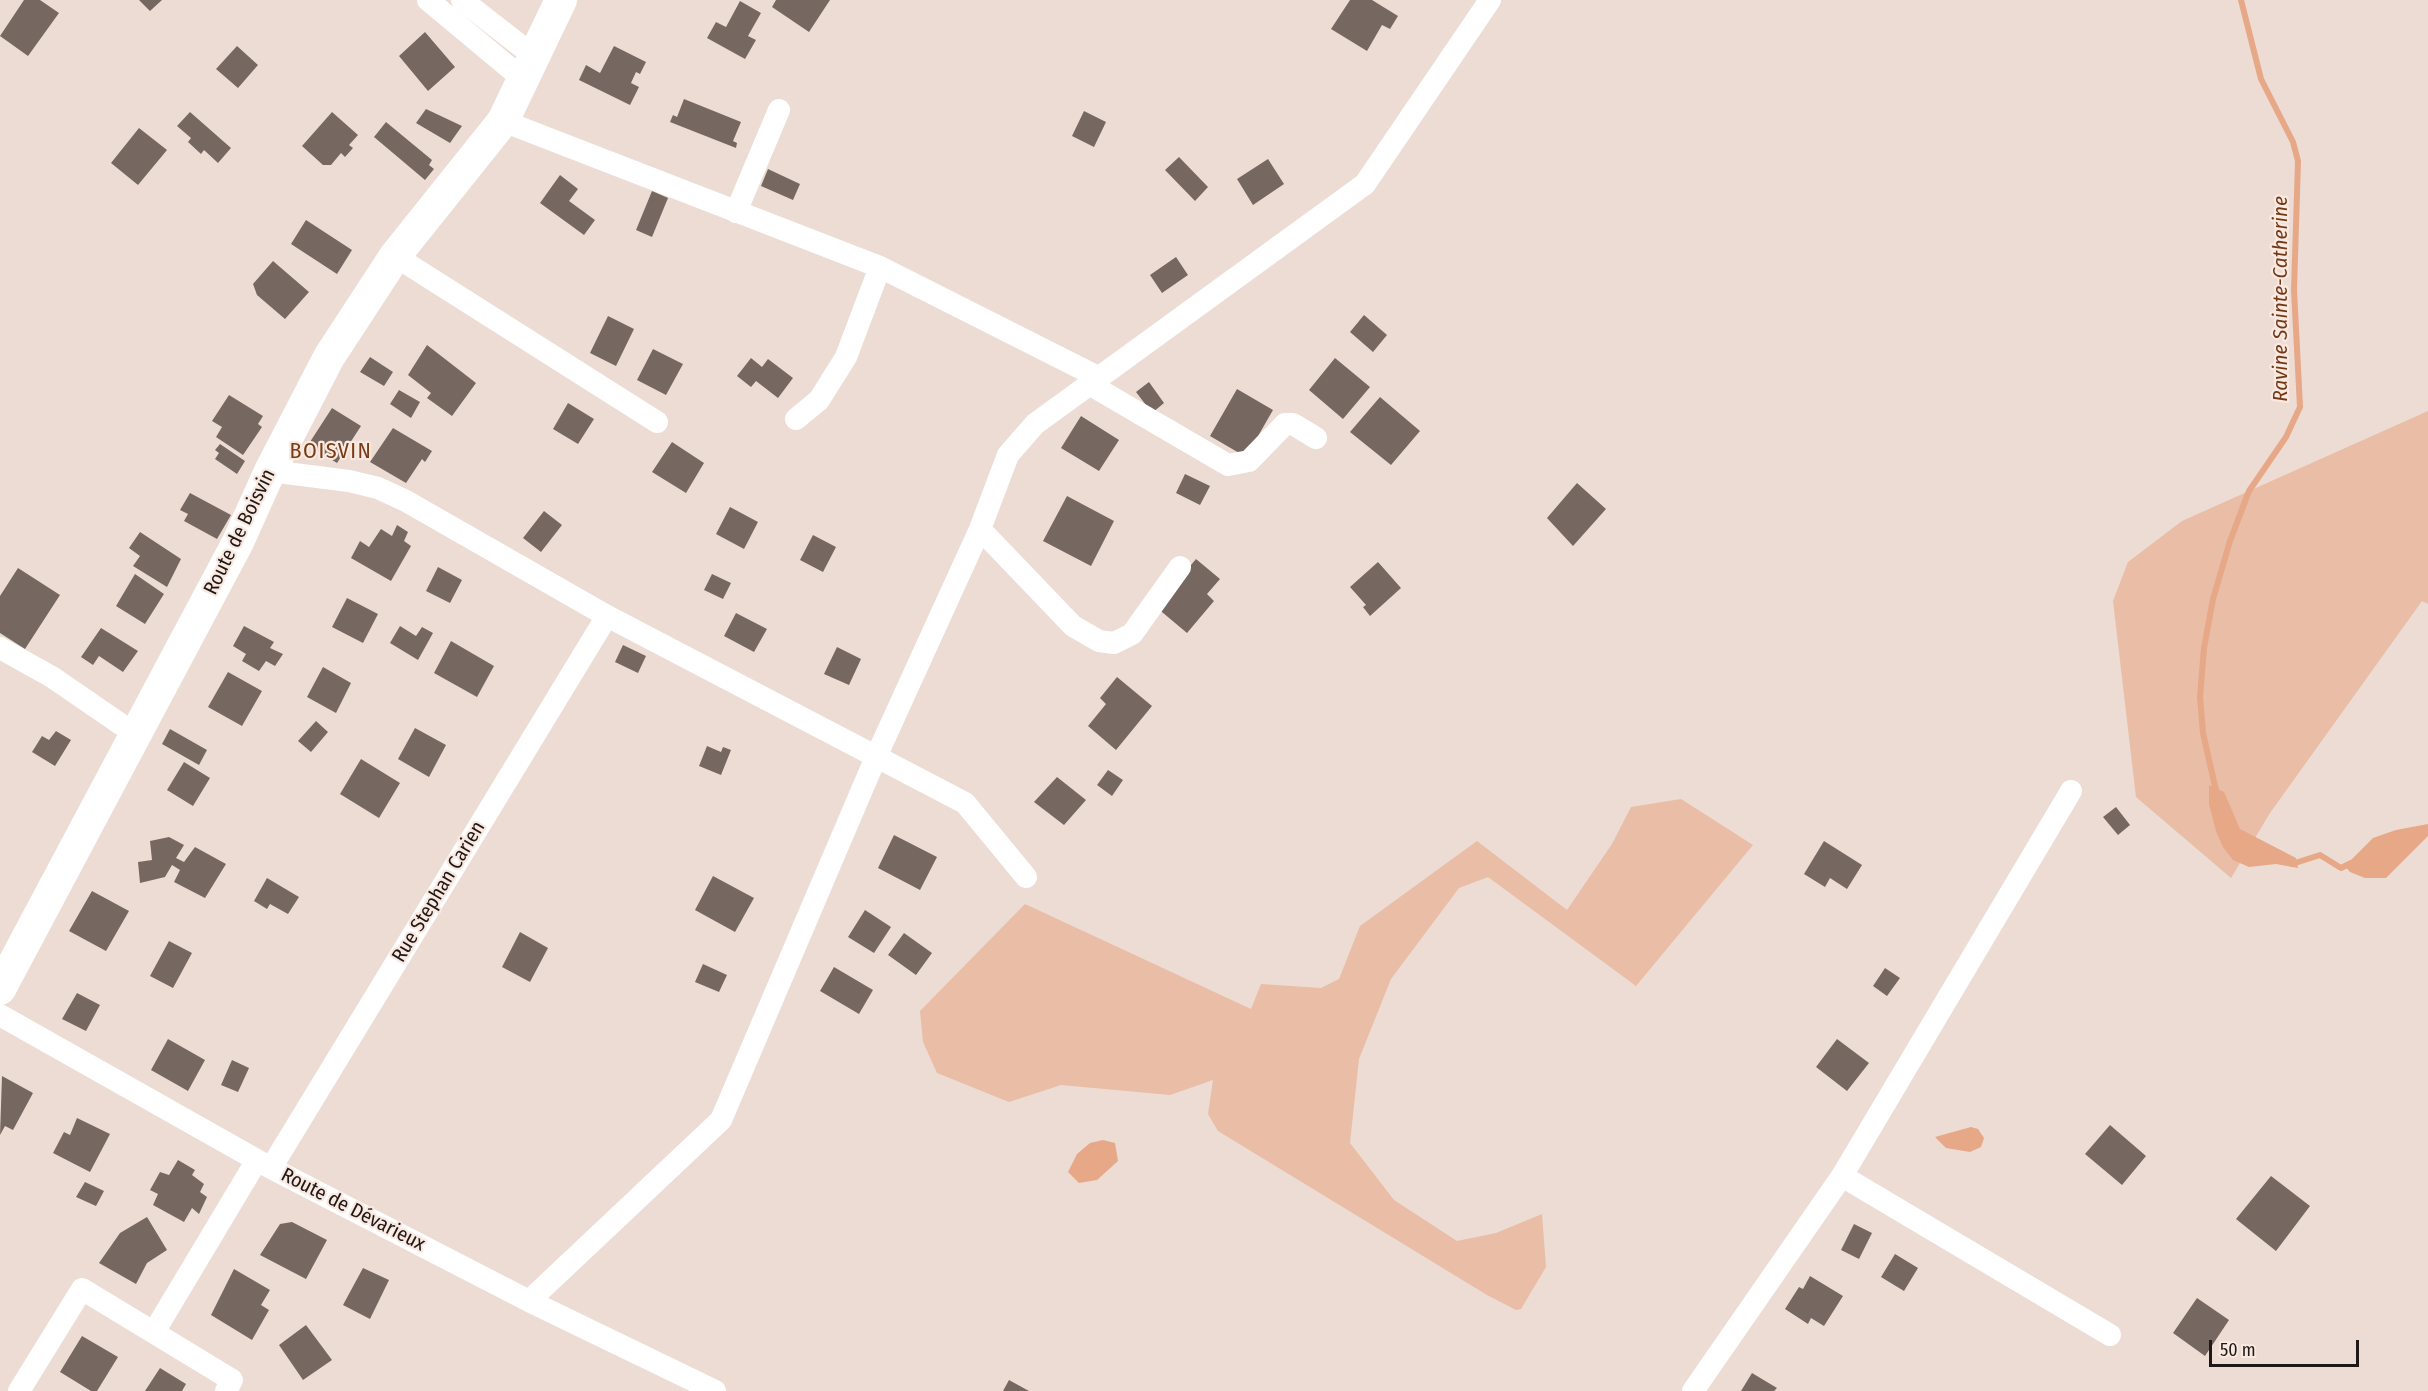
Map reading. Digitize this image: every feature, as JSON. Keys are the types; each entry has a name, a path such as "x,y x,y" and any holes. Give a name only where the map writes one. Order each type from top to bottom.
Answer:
{"main road":[{"name":"Route de Boisvin","path":"0,989 238,542 270,471 329,357 395,256 503,121 561,0"}],"street":[{"path":"428,0 529,68"},
{"path":"462,0 529,68"},
{"path":"529,1301 721,1120 876,756 980,529 1008,455 1035,423 1365,184 1490,0"},
{"path":"736,212 779,110"},
{"path":"503,121 880,267 1093,381 1228,465 1249,461 1285,423 1293,424 1316,438"},
{"path":"395,256 657,422"},
{"path":"796,419 819,400 846,357 880,267"},
{"path":"270,471 349,481 378,488 415,506 607,616 965,803 1026,878"},
{"path":"980,529 1073,626 1099,641 1114,643 1132,634 1180,567"},
{"name":"Rue Stephan Carien","path":"154,1332 264,1164 607,616"},
{"path":"0,648 52,677 135,734"},
{"path":"1693,1391 1842,1176 2071,791"},
{"name":"Route de Dévarieux","path":"0,1015 264,1164 529,1301 715,1391"},
{"path":"1842,1176 2110,1335"},
{"path":"19,1391 82,1288 232,1380 226,1391"}],"shaded area":[{"path":"2428,411 2428,604 2422,601 2270,813 2231,878 2136,797 2113,601 2128,562 2182,521"},
{"path":"2209,785 2224,792 2240,829 2296,858 2298,868 2276,864 2249,867 2233,860 2223,847 2216,831 2209,804"},
{"path":"1681,799 1753,845 1636,986 1488,877 1459,888 1391,979 1359,1059 1350,1143 1394,1200 1457,1241 1496,1233 1542,1214 1546,1267 1521,1309 1516,1310 1487,1295 1218,1131 1208,1114 1213,1080 1170,1095 1061,1085 1009,1102 937,1073 923,1042 920,1011 1025,904 1251,1009 1261,984 1321,988 1339,979 1360,926 1477,841 1567,910 1612,844 1631,807"},
{"path":"2428,824 2428,836 2386,878 2365,878 2350,872 2345,866 2373,838 2396,830"},
{"path":"1971,1127 1978,1129 1984,1138 1981,1147 1970,1152 1946,1148 1935,1137"},
{"path":"1103,1140 1115,1143 1118,1161 1097,1180 1079,1183 1068,1172 1077,1154 1090,1143"}],"building":[{"path":"24,0 40,0 59,13 28,56 0,36"},
{"path":"139,0 162,0 150,11"},
{"path":"776,0 830,0 809,32 772,7"},
{"path":"1350,0 1372,0 1398,16 1390,29 1382,25 1367,51 1331,29"},
{"path":"740,1 761,13 748,36 756,40 745,59 707,38 716,22 726,27"},
{"path":"425,32 455,67 428,91 399,56"},
{"path":"237,46 258,65 238,88 216,69"},
{"path":"614,46 646,62 640,74 636,72 631,83 639,87 630,105 579,80 586,65 600,73"},
{"path":"684,99 741,122 733,141 737,143 736,148 670,122 673,115 677,117"},
{"path":"426,109 462,126 450,143 416,123"},
{"path":"1084,111 1106,122 1094,147 1072,136"},
{"path":"190,112 231,148 218,163 204,150 201,154 188,142 191,138 177,126"},
{"path":"332,112 358,135 349,145 353,148 345,157 341,153 331,165 323,165 302,146"},
{"path":"386,122 432,160 429,165 434,169 425,180 374,137"},
{"path":"139,128 167,150 138,185 111,163"},
{"path":"1179,157 1208,187 1195,201 1165,170"},
{"path":"1268,159 1284,184 1253,205 1237,179"},
{"path":"768,169 800,184 793,200 761,186"},
{"path":"560,175 578,189 569,201 595,220 584,235 540,203"},
{"path":"652,191 668,198 652,237 636,230"},
{"path":"306,220 352,250 337,274 291,244"},
{"path":"1176,257 1188,275 1162,293 1150,275"},
{"path":"273,261 309,292 285,319 257,295 253,284"},
{"path":"1364,315 1387,335 1373,352 1350,332"},
{"path":"608,316 634,329 616,366 590,353"},
{"path":"427,345 476,383 452,416 427,398 431,393 408,375"},
{"path":"653,349 683,364 666,395 637,380"},
{"path":"370,357 393,372 384,386 360,372"},
{"path":"751,358 762,367 768,359 793,378 778,398 756,381 751,387 737,376"},
{"path":"1335,358 1370,387 1343,419 1309,390"},
{"path":"1149,382 1164,403 1152,413 1136,392"},
{"path":"1237,389 1273,410 1246,457 1210,436"},
{"path":"399,390 420,402 411,418 390,404"},
{"path":"229,395 263,416 258,424 262,427 243,455 216,437 222,427 212,421"},
{"path":"1380,397 1420,431 1391,465 1350,432"},
{"path":"568,403 594,419 578,444 553,429"},
{"path":"332,408 361,426 337,463 308,445"},
{"path":"1081,416 1119,440 1099,471 1061,448"},
{"path":"393,428 432,451 425,462 422,459 406,483 370,462"},
{"path":"672,442 704,463 686,493 652,472"},
{"path":"220,444 245,461 237,474 215,459 219,453 215,450"},
{"path":"1185,474 1210,486 1200,505 1176,493"},
{"path":"1577,483 1606,509 1573,546 1547,518"},
{"path":"190,493 231,515 217,539 184,521 188,514 180,510"},
{"path":"1067,496 1114,521 1091,566 1043,541"},
{"path":"730,507 758,522 744,549 716,534"},
{"path":"544,511 562,525 541,552 523,538"},
{"path":"397,525 408,532 404,541 411,546 391,581 351,558 360,541 369,547 381,529 392,536"},
{"path":"140,532 181,559 167,587 133,566 140,556 129,548"},
{"path":"813,535 836,547 823,572 800,560"},
{"path":"1196,559 1220,579 1207,594 1214,601 1187,633 1156,607"},
{"path":"1378,562 1401,588 1370,616 1363,607 1366,605 1350,587"},
{"path":"438,567 462,580 450,603 426,591"},
{"path":"18,568 60,595 25,649 0,633 0,596"},
{"path":"135,574 164,594 145,624 116,606"},
{"path":"712,574 731,583 723,599 704,590"},
{"path":"347,598 378,614 363,643 332,627"},
{"path":"736,613 767,629 754,652 724,636"},
{"path":"244,626 274,642 270,648 283,654 275,666 266,661 259,671 242,661 246,654 233,646"},
{"path":"400,626 416,636 422,627 433,633 418,660 390,643"},
{"path":"101,628 138,651 123,672 99,656 93,665 81,657"},
{"path":"451,641 494,666 477,697 434,673"},
{"path":"623,645 646,656 638,673 615,662"},
{"path":"837,647 861,659 849,685 824,674"},
{"path":"323,667 351,683 336,713 307,697"},
{"path":"228,672 262,691 242,726 208,707"},
{"path":"1117,677 1152,706 1116,750 1088,726 1106,704 1100,698"},
{"path":"316,721 328,732 311,752 298,741"},
{"path":"415,728 446,745 429,777 398,759"},
{"path":"170,729 207,750 199,765 162,744"},
{"path":"56,731 71,740 55,766 32,752 42,736 49,740"},
{"path":"707,746 721,752 723,747 731,750 721,775 699,766"},
{"path":"361,759 400,783 379,818 340,794"},
{"path":"184,762 210,778 193,806 167,790"},
{"path":"1108,770 1123,780 1112,796 1097,785"},
{"path":"1057,777 1086,800 1064,825 1034,802"},
{"path":"2116,807 2130,825 2118,835 2103,817"},
{"path":"894,835 937,857 920,890 878,868"},
{"path":"169,837 184,845 176,858 184,862 195,847 226,864 205,898 174,882 180,870 172,865 165,877 140,883 138,862 152,860 150,841"},
{"path":"1824,841 1862,865 1847,889 1830,878 1825,887 1804,874"},
{"path":"713,876 754,898 735,932 695,910"},
{"path":"267,878 299,897 288,914 270,904 267,909 254,901"},
{"path":"92,891 129,911 106,951 69,931"},
{"path":"865,910 891,927 874,953 848,937"},
{"path":"520,932 548,948 530,982 502,967"},
{"path":"904,933 932,953 916,975 888,955"},
{"path":"169,941 192,953 173,988 150,976"},
{"path":"703,964 727,975 719,992 695,982"},
{"path":"834,967 873,990 859,1014 820,991"},
{"path":"1885,968 1900,978 1887,996 1873,986"},
{"path":"77,993 100,1005 86,1031 62,1019"},
{"path":"168,1039 205,1060 188,1091 151,1070"},
{"path":"1837,1039 1869,1063 1847,1091 1816,1067"},
{"path":"232,1060 249,1068 238,1092 221,1085"},
{"path":"2,1076 33,1093 13,1130 5,1126 0,1135"},
{"path":"77,1118 110,1134 90,1172 53,1153 64,1132 70,1135"},
{"path":"2110,1125 2146,1156 2122,1185 2085,1154"},
{"path":"178,1160 195,1170 192,1175 204,1184 200,1192 207,1197 199,1214 192,1208 184,1222 153,1205 158,1194 150,1190 160,1172 169,1175"},
{"path":"2271,1176 2310,1206 2276,1251 2236,1219"},
{"path":"85,1182 104,1191 96,1206 76,1197"},
{"path":"147,1217 167,1250 147,1263 136,1284 99,1263 120,1233"},
{"path":"292,1222 327,1240 306,1279 260,1255 280,1224"},
{"path":"1854,1224 1872,1233 1859,1259 1841,1250"},
{"path":"1895,1254 1918,1268 1904,1291 1881,1277"},
{"path":"363,1268 389,1280 370,1319 343,1305"},
{"path":"234,1269 270,1290 261,1305 269,1310 252,1340 211,1315"},
{"path":"1810,1276 1843,1296 1824,1326 1811,1318 1808,1324 1785,1309 1799,1287 1803,1289"},
{"path":"2197,1298 2229,1320 2205,1356 2173,1333"},
{"path":"306,1325 332,1360 303,1380 279,1345"},
{"path":"82,1336 118,1357 97,1391 91,1391 60,1372"},
{"path":"160,1368 186,1384 182,1391 145,1391"},
{"path":"1752,1373 1777,1388 1774,1391 1741,1391"},
{"path":"1009,1380 1029,1391 1003,1391"}],"waterway":[{"name":"Ravine Sainte-Catherine","path":"2217,795 2203,733 2200,697 2204,648 2213,599 2230,541 2249,491 2286,437 2300,407 2294,290 2298,161 2293,142 2261,79 2241,0"},
{"name":"Ravine Sainte-Catherine","path":"2292,864 2320,855 2341,868 2351,863"}],"district":[{"name":"BOISVIN","path":"331,452"}]}
